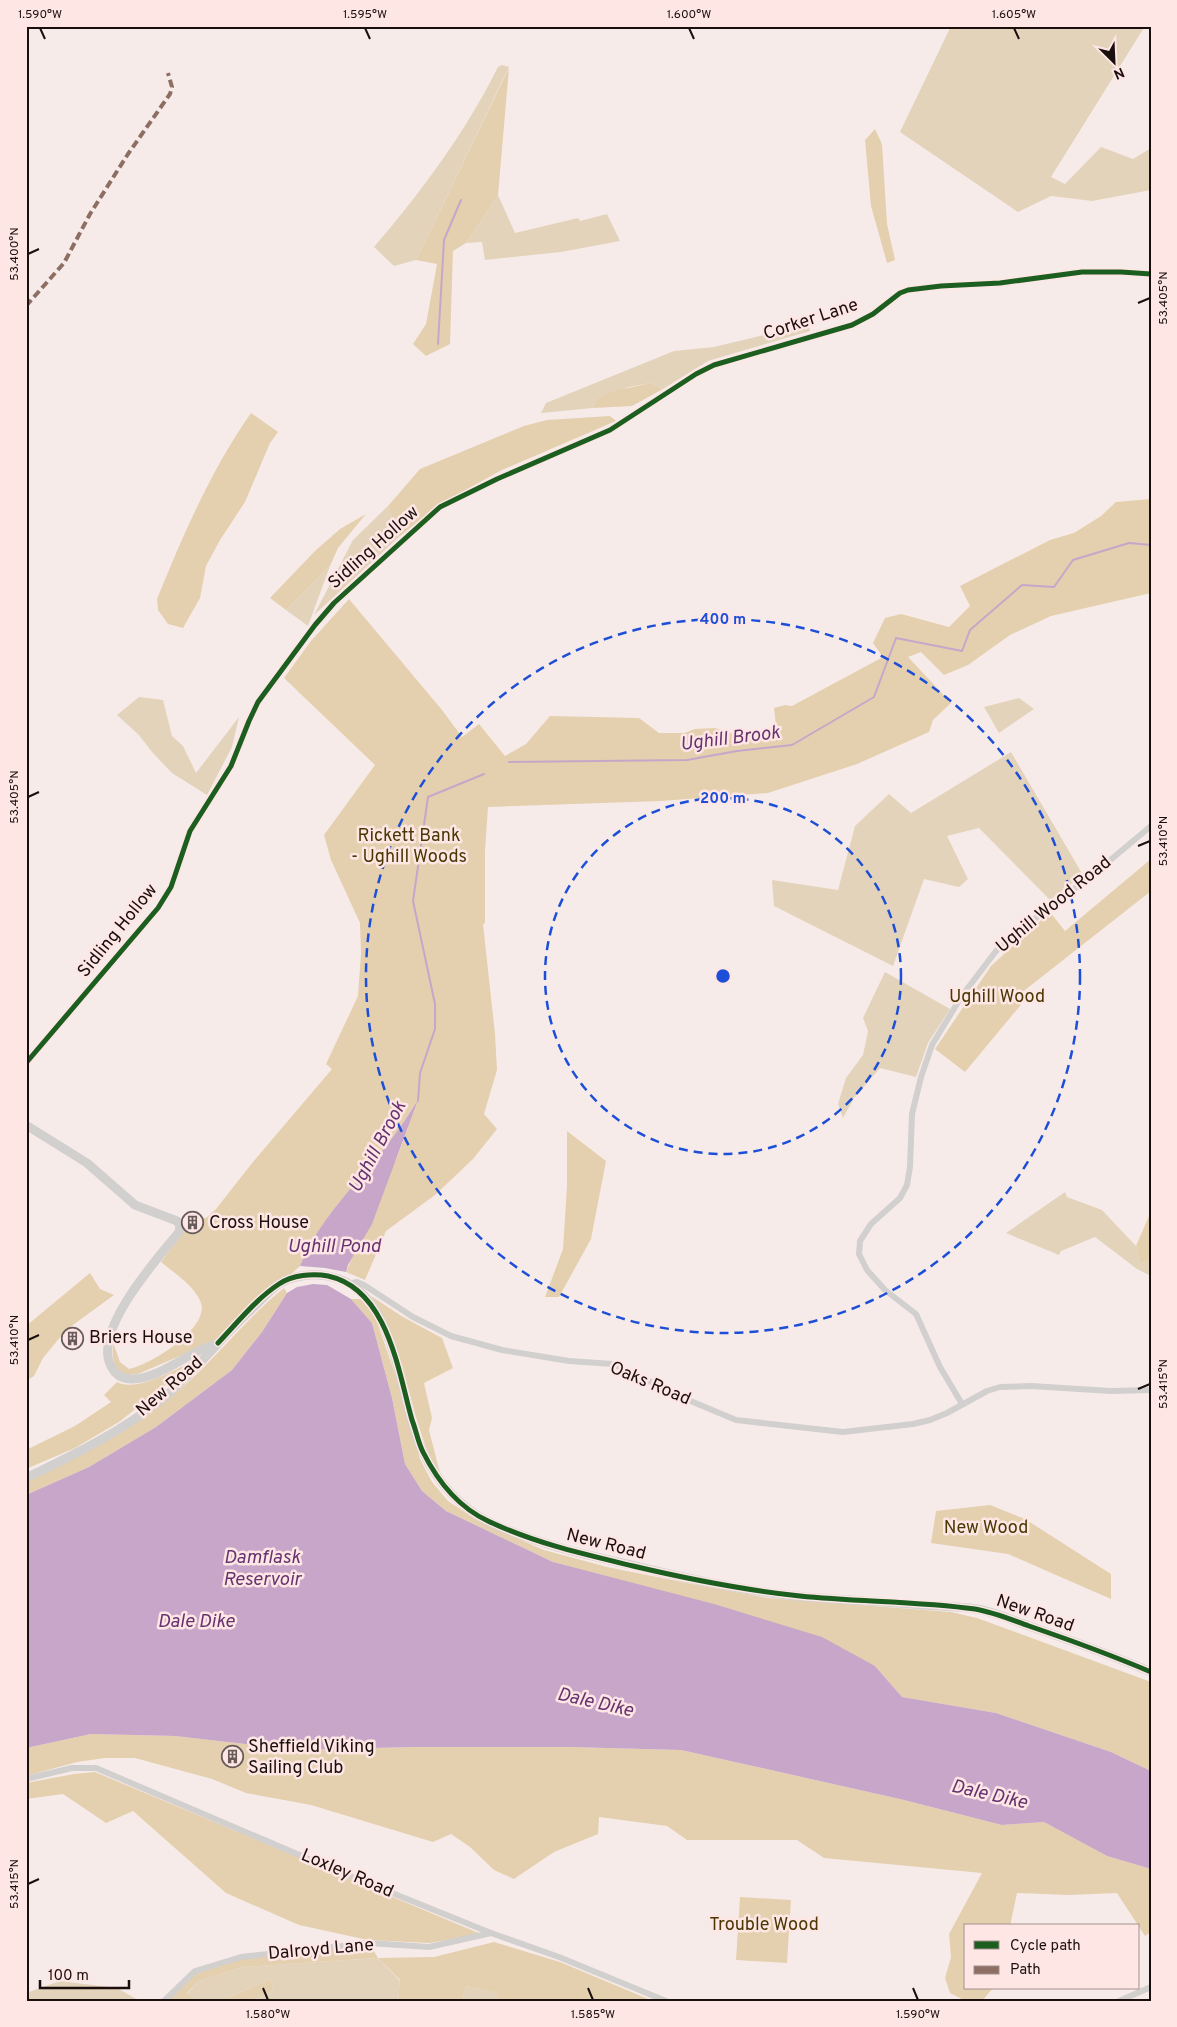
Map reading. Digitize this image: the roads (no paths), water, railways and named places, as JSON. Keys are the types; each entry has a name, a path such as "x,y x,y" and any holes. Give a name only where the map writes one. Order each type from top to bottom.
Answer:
{"street":[{"name":"Corker Lane","path":"636,412 696,374 714,366 852,325 873,314 900,293 908,290 1000,283 1082,272 1151,274"},
{"name":"Sidling Hollow","path":"26,1063 158,908 171,887 190,831 231,766 258,702 315,625 334,603 440,507 497,479 610,430 636,412"},
{"name":"Ughill Wood Road","path":"962,1404 940,1368 916,1314 885,1290 867,1270 859,1254 860,1241 872,1224 900,1198 907,1185 910,1167 912,1114 921,1077 932,1045 961,997 1002,946 1151,826"},
{"path":"26,1125 87,1164 134,1205 177,1221 180,1226 179,1232 134,1289 115,1323 107,1354 114,1373 125,1378 146,1377 210,1345 218,1343"},
{"name":"New Road","path":"26,1478 101,1440 156,1404 178,1385 247,1313 284,1281 315,1274 333,1277 348,1284 366,1298 378,1313 391,1346 421,1449 434,1472 461,1504 485,1520 566,1550 678,1576 800,1596 987,1611 1098,1649 1151,1672"},
{"name":"Oaks Road","path":"348,1284 357,1282 364,1285 413,1317 451,1336 502,1350 569,1361 613,1364 736,1420 844,1432 930,1420 987,1391 1000,1388 1031,1386 1111,1391 1151,1390"},
{"name":"Loxley Road","path":"26,1779 72,1768 96,1768 491,1933 559,1956 666,2001"},
{"name":"Dalroyd Lane","path":"164,2001 194,1971 241,1957 369,1943 429,1947 491,1933"},
{"path":"1120,2001 1151,1987"}],"water":[{"name":"Ughill Pond","path":"418,1100 372,1224 348,1265 346,1272 300,1266 308,1249 329,1216 390,1141"},
{"name":"Damflask Reservoir","path":"313,1284 327,1285 351,1299 372,1323 392,1398 405,1464 422,1491 446,1511 553,1562 714,1604 822,1637 875,1666 902,1697 996,1713 1111,1752 1151,1771 1151,1869 1107,1856 1044,1822 1002,1825 900,1799 681,1750 569,1747 413,1747 296,1750 175,1736 91,1734 26,1748 26,1495 89,1467 156,1427 232,1370 262,1332 287,1293 297,1287"}],"waterway":[{"path":"438,344 444,240 461,200"},
{"name":"Ughill Brook","path":"509,762 687,760 737,751 792,745 874,697 896,638 962,651 970,630 1022,585 1054,587 1073,560 1129,543 1151,545"},
{"name":"Ughill Brook","path":"418,1101 420,1073 435,1029 435,1004 413,901 428,797 484,774"}],"place":[{"name":"Cross House","path":"193,1223"},
{"name":"Briers House","path":"73,1338"},
{"name":"Sheffield Viking Sailing Club","path":"232,1757"}],"park label":[{"name":"Rickett Bank - Ughill Woods","path":"409,846"},
{"name":"Ughill Wood","path":"997,997"},
{"name":"New Wood","path":"986,1528"},
{"name":"Trouble Wood","path":"764,1925"}],"water label":[{"name":"Dale Dike","path":"196,1622"},
{"name":"Dale Dike","path":"595,1703"},
{"name":"Dale Dike","path":"989,1795"}]}
